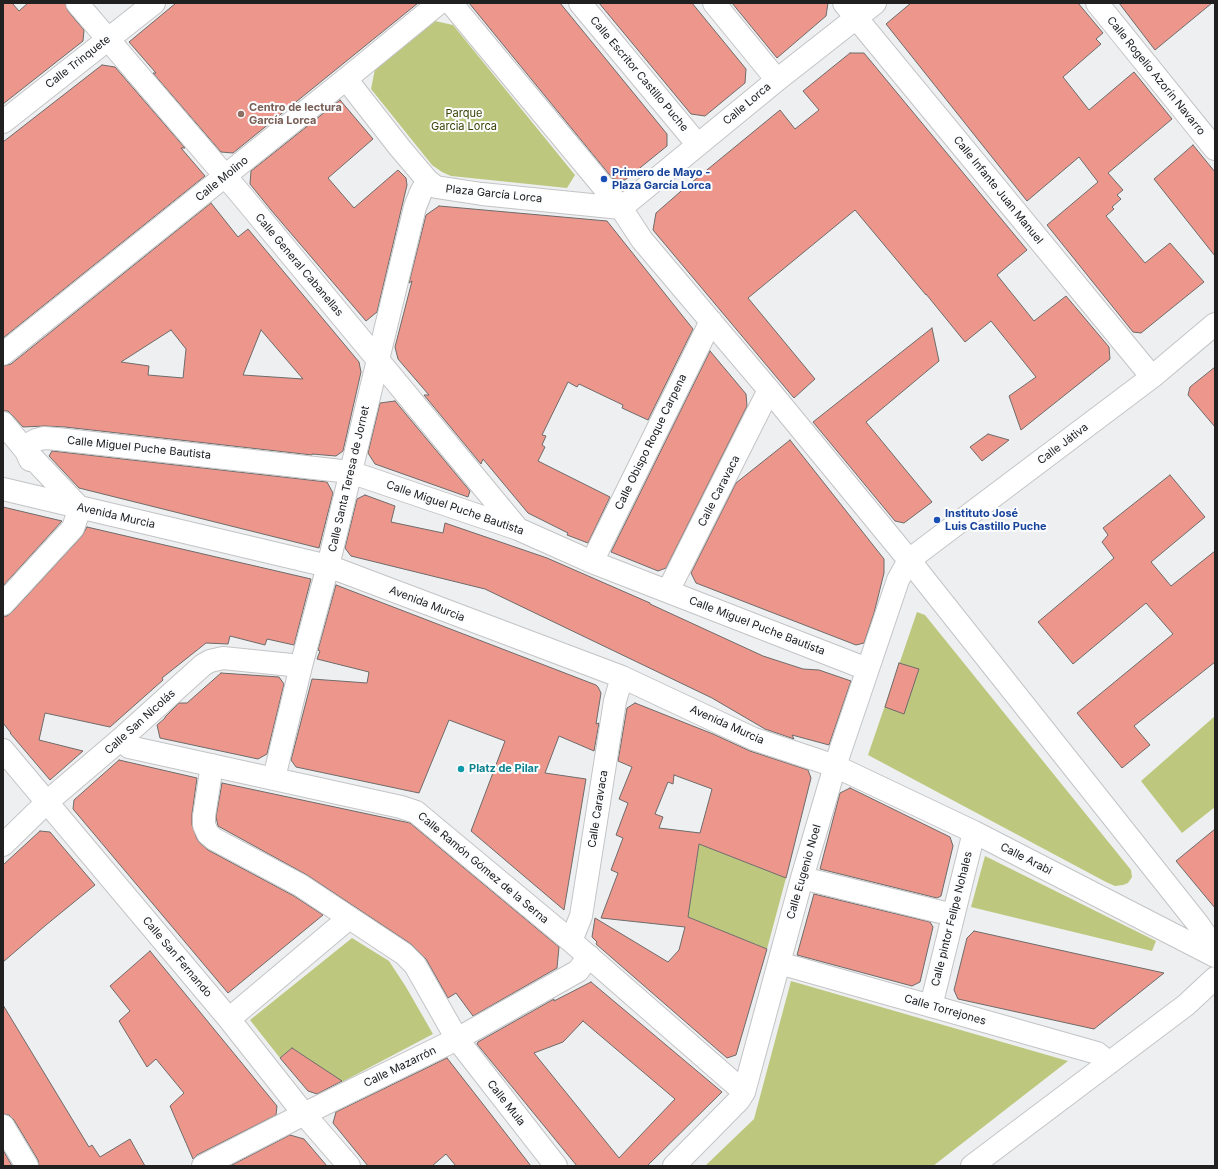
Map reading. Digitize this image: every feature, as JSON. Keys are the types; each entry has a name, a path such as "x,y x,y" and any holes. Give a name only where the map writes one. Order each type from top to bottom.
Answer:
{"street":[{"name":"Calle General Cabanellas","path":"78,3 378,359 518,529"},
{"name":"Calle Trinquete","path":"3,122 154,3"},
{"name":"Calle Molino","path":"3,354 346,80 439,3"},
{"path":"451,3 621,208 642,240 769,390 909,560 1198,924 1215,949"},
{"name":"Calle Escritor Castillo Puche","path":"580,3 698,145"},
{"path":"714,3 777,80"},
{"name":"Calle Lorca","path":"621,208 777,80 850,11 875,3"},
{"name":"Calle Rogelio Azorín Navarro","path":"1097,3 1215,149"},
{"name":"Calle Infante Juan Manuel","path":"850,11 1152,377"},
{"name":"Plaza García Lorca","path":"346,80 428,182 436,187 441,189 621,208"},
{"name":"Calle Santa Teresa de Jornet","path":"274,778 301,666 328,566 415,207 421,192 428,182"},
{"name":"Calle Obispo Roque Carpena","path":"592,562 711,321"},
{"name":"Calle Játiva","path":"909,560 1152,377 1215,324"},
{"name":"Calle Caravaca","path":"668,591 769,390"},
{"path":"3,423 80,508 73,528 3,604"},
{"name":"Calle Miguel Puche Bautista","path":"25,449 36,440 44,438 350,472 518,529 592,562 868,669"},
{"path":"25,449 35,473 35,484 32,490 26,495"},
{"name":"Avenida Murcia","path":"3,489 328,566 622,677 754,739 835,766"},
{"name":"Calle Eugenio Noel","path":"674,1166 739,1100 744,1092 802,878 835,766 898,580 909,560"},
{"name":"Calle San Nicolás","path":"3,846 47,802 210,661 223,658 301,666"},
{"name":"Calle Caravaca","path":"571,941 581,916 614,700 622,677"},
{"name":"Calle Ramón Gómez de la Serna","path":"121,739 129,747 274,778 401,807 416,812 589,956 744,1092"},
{"name":"Calle San Fernando","path":"3,750 229,1019 304,1114 349,1166"},
{"name":"Calle Mula","path":"212,765 204,816 204,825 208,834 214,839 300,885 404,954 415,965 457,1039 556,1166"},
{"name":"Calle Arabi","path":"835,766 974,832 1215,956"},
{"name":"Calle pintor Felipe Nohales","path":"931,1006 974,832"},
{"path":"802,878 953,915"},
{"path":"229,1019 350,918"},
{"name":"Calle Mazarrón","path":"203,1166 304,1114 457,1039 578,972 589,956"},
{"name":"Calle Torrejones","path":"779,963 1097,1053 1109,1063"},
{"path":"972,1166 1186,1005 1215,978"},
{"path":"3,1126 27,1166"}],"green space":[{"name":"Parque Garcia Lorca","path":"435,21 453,25 575,175 567,188 451,176 442,172 432,165 371,89 375,69"},
{"path":"917,612 925,615 1131,870 1132,877 1128,883 1115,886 1106,882 868,755"},
{"path":"1215,716 1215,807 1182,833 1141,781"},
{"path":"699,844 786,878 767,949 688,917"},
{"path":"985,856 1156,941 1152,951 971,907"},
{"path":"352,938 389,961 433,1034 342,1082 292,1048 280,1058 250,1020"},
{"path":"791,981 1068,1061 933,1166 705,1166 754,1119"}],"building":[{"path":"3,3 12,3 19,11 28,3 65,3 68,11 84,30 83,41 3,104"},
{"path":"176,3 418,3 233,153 221,152 153,73 156,73 129,42"},
{"path":"469,3 560,3 667,134 667,146 625,180 613,179"},
{"path":"599,3 692,3 746,69 745,83 705,116 691,114"},
{"path":"732,3 828,3 826,16 777,58"},
{"path":"911,3 1078,3 1103,33 1096,39 1101,44 1063,77 1089,110 1134,72 1172,119 1108,173 1123,190 1117,195 1121,199 1112,207 1114,209 1106,216 1145,263 1170,243 1204,282 1141,333 1133,332 1047,225 1098,182 1079,157 1027,201 886,24"},
{"path":"1119,3 1212,3 1155,50"},
{"path":"850,53 864,53 1027,250 997,275 1034,321 1066,296 1109,347 1110,359 1021,430 1009,396 1036,377 991,321 965,342 855,210 748,298 815,379 794,398 653,230 656,213 780,110 795,129 819,110 803,91"},
{"path":"102,65 115,67 185,148 181,148 205,176 3,338 3,142"},
{"path":"340,100 373,139 328,178 354,208 398,170 406,178 407,185 377,312 366,321 250,184 251,171"},
{"path":"1193,145 1215,172 1215,256 1154,179"},
{"path":"211,203 238,237 248,229 359,362 361,372 343,451 336,456 312,455 65,427 23,427 8,411 3,411 3,366 11,364","holes":["171,330 186,349 183,378 148,375 149,366 121,362","261,330 303,379 243,375"]},
{"path":"439,206 607,221 693,329 648,420 622,408 623,405 579,384 577,387 568,382 542,435 546,436 542,445 545,447 538,461 610,497 588,543 567,535 568,533 528,513 483,459 481,464 424,395 429,395 398,359 395,347 412,281 409,283 426,215"},
{"path":"932,328 939,361 866,422 932,502 904,523 895,521 813,422"},
{"path":"710,351 746,394 747,406 666,568 658,571 611,552"},
{"path":"1215,367 1215,427 1188,395 1190,387"},
{"path":"395,401 470,491 468,497 375,464 368,453 380,403"},
{"path":"988,434 1009,440 982,461 970,447"},
{"path":"790,440 884,559 884,573 874,613 864,643 856,645 696,583 691,573 736,483"},
{"path":"52,451 327,482 333,493 319,548 79,488 49,456"},
{"path":"1170,475 1205,517 1151,562 1171,586 1215,551 1215,662 1134,726 1150,745 1122,768 1077,713 1173,634 1146,603 1073,664 1038,622 1114,558 1102,542 1108,535 1103,528"},
{"path":"365,495 395,506 391,522 443,533 445,523 547,558 650,603 763,656 803,669 819,670 851,681 829,745 792,735 794,739 765,729 712,698 485,589 351,556 345,548 357,499"},
{"path":"3,507 62,521 3,586"},
{"path":"87,527 311,579 294,645 267,639 265,645 230,636 228,644 206,643 162,678 163,680 110,727 45,713 39,740 83,751 50,780 3,723 3,616 7,616 12,612 82,536"},
{"path":"336,585 598,687 601,693 596,724 599,723 594,751 559,736 545,773 586,779 564,910 471,831 505,741 449,720 419,793 296,767 291,760 312,679 367,683 369,672 317,659 320,651 318,650"},
{"path":"899,663 919,669 904,714 885,707"},
{"path":"221,673 279,677 284,684 267,754 258,759 160,738 157,725 179,703 187,703"},
{"path":"635,703 713,734 750,751 808,770 811,778 786,878 699,844 688,917 767,949 736,1055 727,1058 596,944 597,942 592,937 595,918 668,962 679,950 685,927 601,918 618,873 611,870 623,838 616,835 628,803 619,799 632,767 618,761 627,708","holes":["674,775 712,789 700,833 659,828 663,817 655,814 668,782 673,784"]},
{"path":"119,760 197,778 192,825 200,843 208,850 294,896 323,915 228,993 73,809 74,800"},
{"path":"222,783 410,823 559,947 557,968 473,1016 456,993 448,998 426,959 411,944 307,875 218,826 216,817"},
{"path":"850,788 950,837 953,846 941,896 937,898 820,869 840,793"},
{"path":"1215,829 1215,908 1176,861"},
{"path":"40,831 50,832 95,885 3,962 3,865"},
{"path":"814,894 930,922 933,927 920,982 912,986 797,955"},
{"path":"974,931 1164,973 1094,1029 958,999 954,990 967,938"},
{"path":"150,951 277,1106 276,1115 197,1155 193,1159 170,1106 184,1093 156,1059 147,1067 119,1021 130,1011 110,986"},
{"path":"591,982 722,1092 647,1166 577,1166 477,1044 478,1042 554,999 554,1001","holes":["583,1021 675,1099 619,1158 534,1053 563,1042"]},
{"path":"3,1005 89,1147 92,1145 100,1157 130,1139 145,1166 39,1166 38,1160 14,1120 9,1115 3,1114"},
{"path":"292,1048 342,1081 317,1094 308,1091 280,1058"},
{"path":"447,1058 531,1166 456,1166 446,1154 432,1166 368,1166 333,1123 336,1112"},
{"path":"290,1135 304,1139 327,1166 230,1166"},
{"path":"3,1150 12,1166 3,1166"}],"place":[{"name":"Centro de lectura García Lorca","path":"241,114"},
{"name":"Primero de Mayo - Plaza García Lorca","path":"604,179"},
{"name":"Instituto José Luis Castillo Puche","path":"937,520"},
{"name":"Platz de Pilar","path":"461,769"}]}
